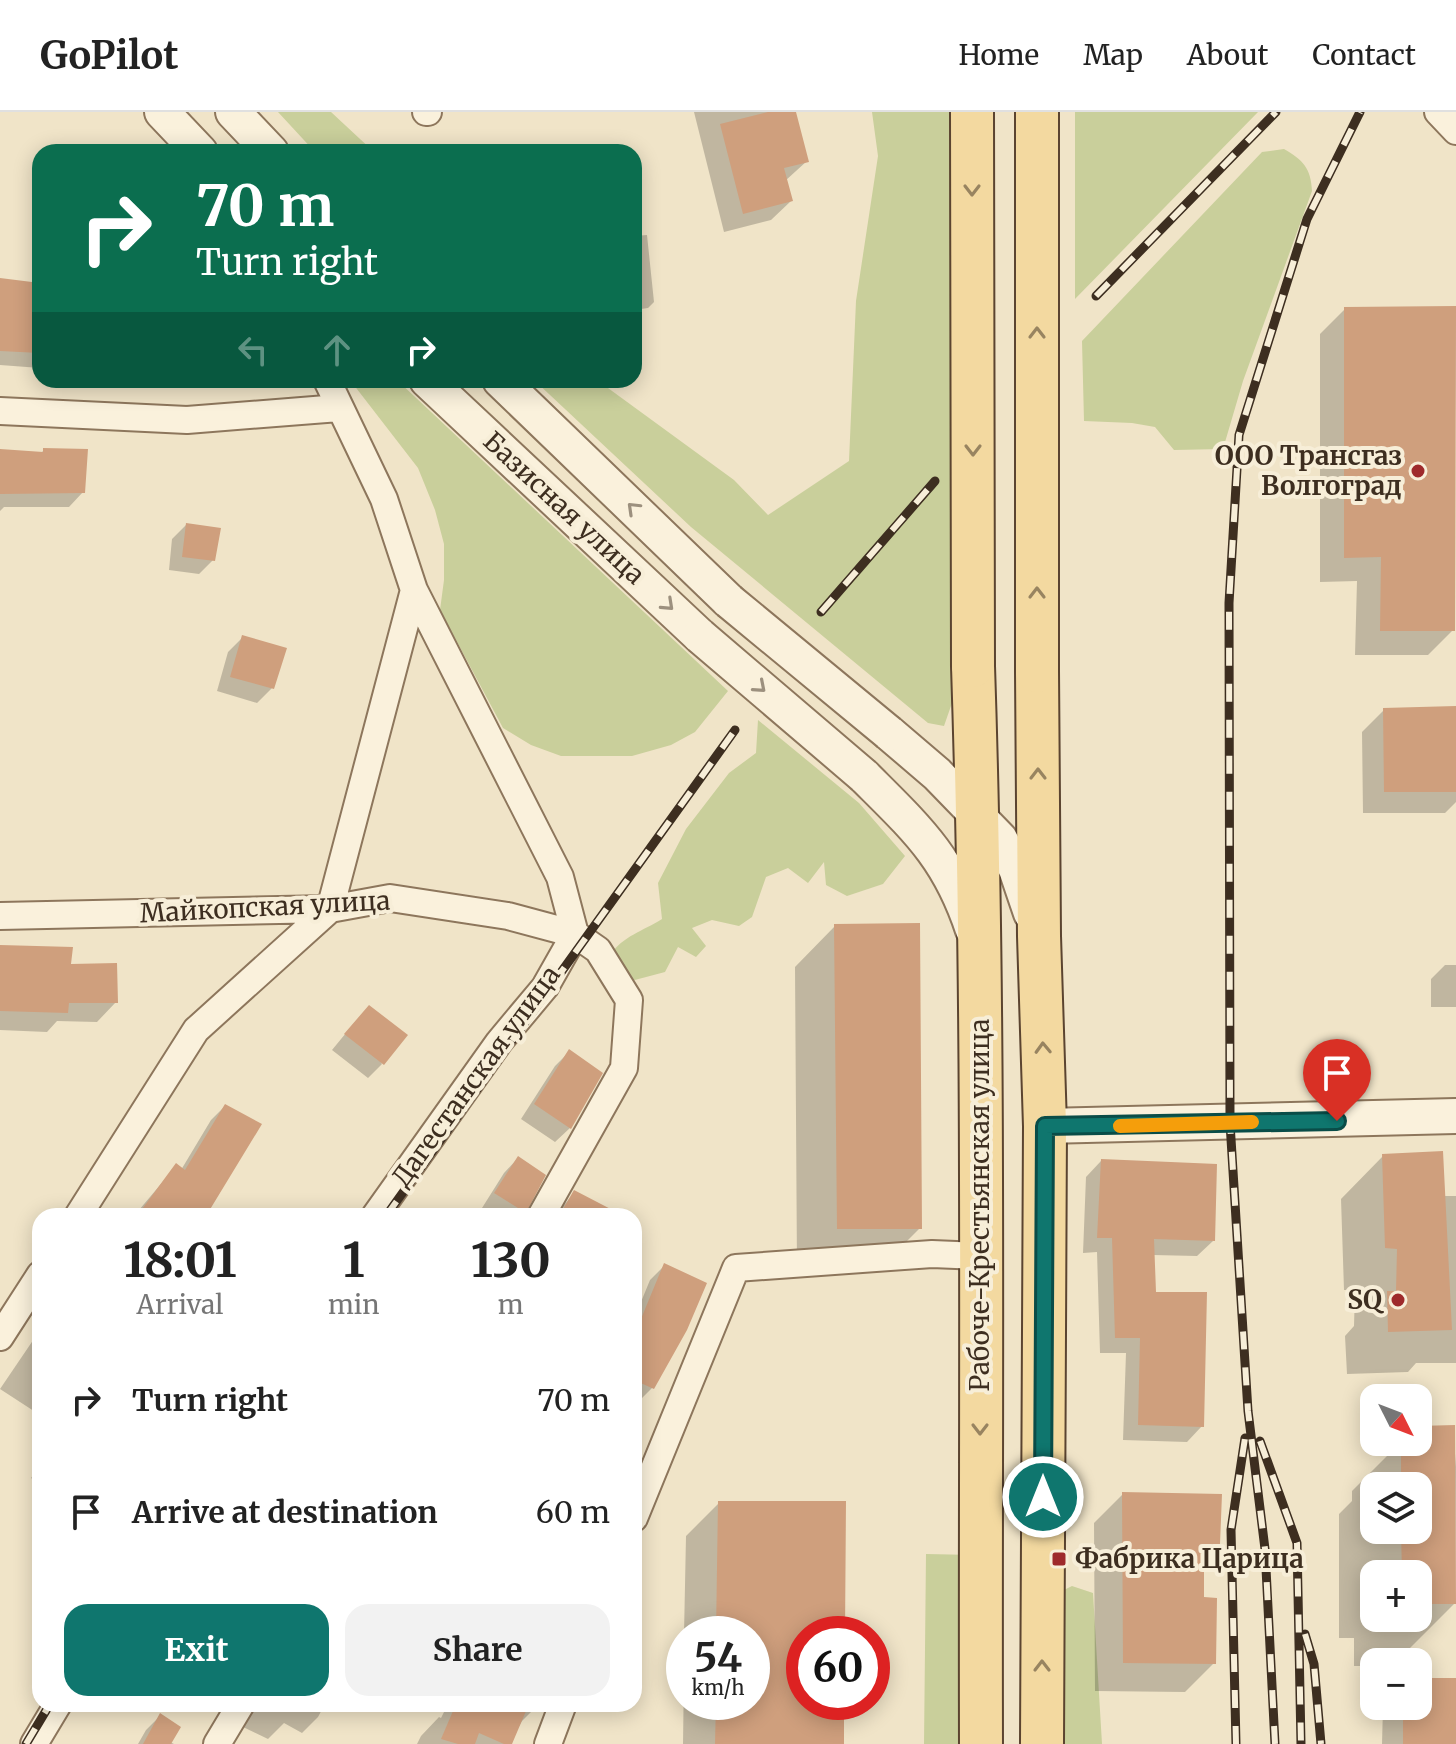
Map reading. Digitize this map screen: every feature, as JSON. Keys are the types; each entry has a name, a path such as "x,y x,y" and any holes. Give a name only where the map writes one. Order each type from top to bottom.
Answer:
{"main road":[{"name":"Рабоче-Крестьянская улица","path":"972,112 973,666 978,816 975,857 980,952 981,1744"},
{"path":"1037,112 1038,820 1045,1126 1042,1744"}],"street":[{"path":"162,112 192,144"},
{"path":"233,112 263,144"},
{"path":"1438,112 1456,131"},
{"path":"330,388 384,499 414,590 560,877 575,934 598,950 629,1000 624,1068 545,1208"},
{"name":"Базисная улица","path":"436,388 700,636 904,814 975,857 1016,869 1039,936"},
{"name":"Базисная улица","path":"508,388 729,601 900,742 978,816"},
{"path":"0,411 187,420 339,408"},
{"path":"83,1208 196,1030 330,909 414,590"},
{"path":"900,742 945,756 957,752 975,730"},
{"path":"975,857 1030,832 1038,820"},
{"name":"Майкопская улица","path":"0,916 330,909 390,898 508,916 575,934"},
{"name":"Дагестанская улица","path":"381,1208 499,1042 545,987 575,934"},
{"path":"1045,1126 1456,1116"},
{"path":"644,1458 736,1268 932,1254 980,1256"},
{"path":"0,1337 32,1287"},
{"path":"34,1744 53,1712"},
{"path":"217,1744 236,1712"},
{"path":"548,1744 560,1712"}],"green space":[{"path":"278,112 331,112 365,144 308,144"},
{"path":"872,112 955,112 952,703 944,726 928,723 691,527 543,388 608,388 734,480 768,515 849,461 856,301 878,156"},
{"path":"1075,112 1258,112 1075,299"},
{"path":"1284,149 1305,166 1312,191 1243,381 1223,449 1174,450 1155,427 1084,421 1082,341 1262,152"},
{"path":"356,388 406,388 728,691 695,732 671,745 632,756 561,756 531,745 503,728 440,610 444,544 435,510 418,468"},
{"path":"758,720 859,803 905,856 883,884 847,896 826,885 824,862 808,883 788,868 766,877 752,917 739,926 712,920 692,928 706,946 696,957 678,947 665,972 631,981 610,955 627,938 662,919 658,883 686,829 729,773 756,753"},
{"path":"926,1554 975,1555 973,1744 924,1744"},
{"path":"1072,1586 1093,1593 1102,1744 1061,1744 1056,1594"}],"building":[{"path":"768,112 796,112 809,162 784,168 793,201 743,214 720,124"},
{"path":"0,278 32,282 32,353 0,351"},
{"name":"ООО Трансгаз Волгоград","path":"1456,306 1455,631 1380,631 1381,557 1344,558 1344,307"},
{"path":"43,448 88,449 85,493 0,494 0,449 43,452"},
{"path":"186,523 221,528 215,561 182,557"},
{"path":"242,635 287,648 274,689 230,677"},
{"path":"1456,706 1456,792 1384,792 1383,708"},
{"path":"920,923 922,1229 837,1229 834,924"},
{"path":"0,945 73,947 71,964 117,963 118,1003 69,1003 68,1013 0,1011"},
{"path":"369,1005 408,1035 384,1065 344,1034"},
{"path":"569,1049 603,1073 571,1129 534,1104"},
{"path":"225,1104 262,1124 211,1208 143,1208 176,1163 185,1170"},
{"name":"SQ","path":"1443,1151 1452,1330 1388,1332 1387,1291 1396,1291 1397,1249 1385,1248 1382,1154"},
{"path":"518,1156 546,1175 529,1208 518,1208 494,1193"},
{"path":"1101,1159 1217,1164 1215,1241 1154,1239 1156,1292 1207,1292 1204,1427 1138,1425 1140,1338 1115,1338 1112,1238 1097,1238"},
{"path":"574,1190 609,1208 564,1208"},
{"path":"664,1263 707,1283 687,1330 654,1389 642,1384 642,1317"},
{"path":"1455,1425 1456,1604 1432,1604 1432,1560 1402,1560 1401,1544 1432,1544 1432,1472 1401,1472 1401,1456 1432,1456 1432,1426"},
{"path":"1122,1492 1222,1494 1220,1544 1204,1544 1204,1597 1217,1598 1216,1664 1123,1663"},
{"path":"718,1501 846,1501 845,1616 786,1616 786,1720 844,1720 844,1744 715,1744 716,1720 770,1720 770,1616 716,1616"},
{"path":"1432,1678 1456,1678 1456,1744 1403,1744 1403,1720 1432,1720"},
{"path":"453,1712 526,1712 512,1744 504,1744 479,1733 475,1744 458,1744 441,1739"},
{"path":"160,1713 181,1727 171,1744 143,1744"}],"railway":[{"path":"1096,296 1276,112"},
{"path":"1275,1744 1265,1549 1248,1411 1230,1123 1229,603 1239,435 1307,219 1360,112"},
{"path":"821,612 935,481"},
{"path":"392,1208 735,730"},
{"path":"1236,1744 1231,1530 1245,1438"},
{"path":"1260,1441 1297,1543 1301,1744"},
{"path":"1305,1634 1314,1664 1321,1744"},
{"path":"26,1744 45,1712"}],"slow traffic":[{"path":"1120,1126 1252,1122"}],"place":[{"name":"ООО Трансгаз Волгоград","path":"1418,471"},
{"name":"SQ","path":"1398,1300"},
{"name":"Фабрика Царица","path":"1059,1559"}],"route":[{"path":"1043,1497 1045,1126 1337,1121"}]}
